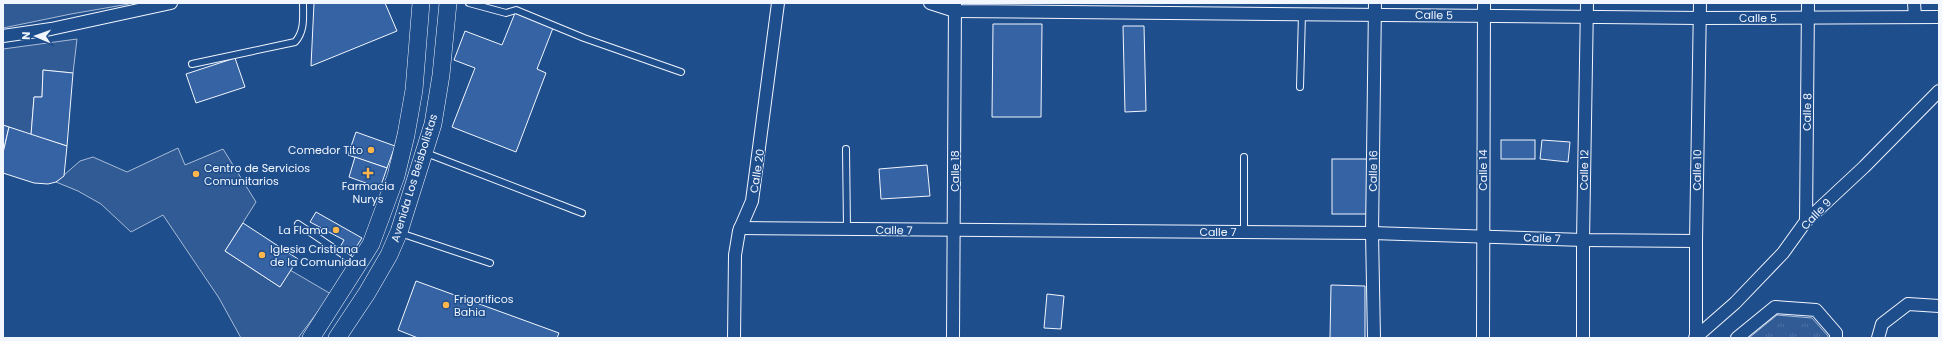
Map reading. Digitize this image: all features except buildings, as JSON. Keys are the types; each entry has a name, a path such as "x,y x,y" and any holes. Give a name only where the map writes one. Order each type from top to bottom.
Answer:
{"main road":[{"name":"Avenida Los Beisbolistas","path":"311,338 371,244 396,176 406,135 414,90 421,3"},
{"name":"Avenida Los Beisbolistas","path":"337,338 371,286 389,255 399,232 433,124 441,75 448,3"}],"street":[{"path":"3,36 51,29 171,3"},
{"name":"Calle 20","path":"734,338 736,255 740,228 752,201 778,3"},
{"name":"Calle 5","path":"930,3 955,7 1302,14 1375,8 1483,16 1700,18 1939,17"},
{"name":"Calle 14","path":"1483,338 1484,3"},
{"name":"Calle 12","path":"1583,338 1587,3"},
{"name":"Calle 10","path":"1697,338 1696,241 1700,3"},
{"name":"Calle 8","path":"1806,221 1808,3"},
{"path":"1914,3 1915,17"},
{"name":"Calle 18","path":"953,338 955,231 955,7"},
{"name":"Calle 16","path":"1374,338 1372,233 1375,8"},
{"name":"Calle 9","path":"1697,338 1735,303 1783,253 1806,221 1864,167 1939,91"},
{"name":"Calle 7","path":"740,228 955,231 1372,233 1583,240 1696,241"},
{"path":"1878,338 1882,324 1908,304 1939,306"},
{"path":"1737,338 1775,306 1816,310 1836,333 1836,338"}],"lane":[{"path":"192,64 295,42 301,36 303,3"},
{"path":"469,3 506,13 516,10 584,38 681,72"},
{"path":"1300,87 1302,14"},
{"path":"846,149 847,229"},
{"path":"424,153 582,213"},
{"path":"1244,157 1244,232"},
{"path":"298,224 358,265"},
{"path":"399,232 490,263"}],"shaded area":[{"path":"3,3 129,3 129,4 3,28"},
{"path":"77,39 73,73 43,70 42,97 34,97 31,135 3,125 3,49"},
{"path":"178,148 185,165 223,149 256,202 225,251 280,287 290,270 331,294 298,338 241,338 219,298 163,215 131,232 101,204 78,191 56,182 80,161 93,157 127,172"}],"green space":[{"path":"1777,315 1812,318 1828,336 1828,338 1749,338"}],"place":[{"name":"Comedor Tito","path":"371,150"},
{"name":"Farmacia Nurys","path":"368,173"},
{"name":"Centro de Servicios Comunitarios","path":"196,174"},
{"name":"La Flama","path":"336,230"},
{"name":"Iglesia Cristiana de la Comunidad","path":"262,255"},
{"name":"Frigorificos Bahia","path":"446,305"}]}
